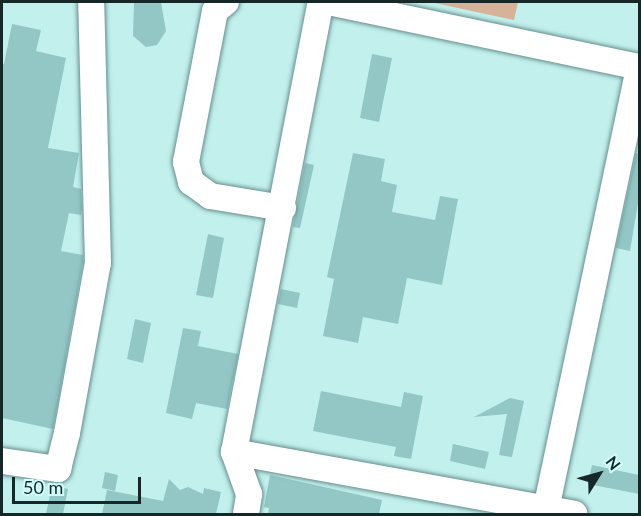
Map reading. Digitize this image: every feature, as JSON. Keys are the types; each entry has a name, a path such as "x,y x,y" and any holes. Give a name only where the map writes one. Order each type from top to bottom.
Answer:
{"lane":[{"path":"2,460 58,469 67,433 98,263 91,2"},
{"path":"226,2 215,11 186,162 192,182 210,196 283,208"},
{"path":"246,514 249,494 234,452 321,2"},
{"path":"328,2 639,67 546,512"},
{"path":"234,452 546,512 574,514"}],"shaded area":[{"path":"430,2 518,2 514,20"}],"building":[{"path":"134,2 161,2 166,31 157,45 146,47 133,36"},
{"path":"12,24 41,30 36,51 66,58 48,148 79,153 73,187 81,189 82,210 81,215 69,213 61,251 83,255 83,262 53,429 2,418 2,64 4,64"},
{"path":"372,54 392,58 379,122 360,118"},
{"path":"353,153 385,159 381,181 397,185 392,212 435,220 440,196 458,199 442,285 407,278 398,324 363,317 358,343 323,336 334,279 327,277"},
{"path":"636,153 639,154 639,197 630,251 616,248"},
{"path":"305,163 314,165 300,228 293,227"},
{"path":"208,234 224,238 213,298 196,295"},
{"path":"281,289 300,293 297,308 278,304"},
{"path":"135,319 151,323 143,363 127,359"},
{"path":"183,328 201,331 198,346 238,354 227,409 196,403 192,419 166,413"},
{"path":"321,391 401,407 404,392 423,396 411,459 394,456 396,447 313,431"},
{"path":"510,398 524,401 512,457 499,455 507,414 474,417"},
{"path":"453,444 489,452 485,469 450,461"},
{"path":"592,465 639,475 639,494 588,484"},
{"path":"105,472 118,475 115,491 102,488"},
{"path":"270,475 382,500 379,514 268,514 269,508 264,507"},
{"path":"169,479 180,490 188,487 203,494 204,488 221,492 216,514 102,514 107,490 163,501"},
{"path":"52,485 68,489 63,514 46,514"}]}
